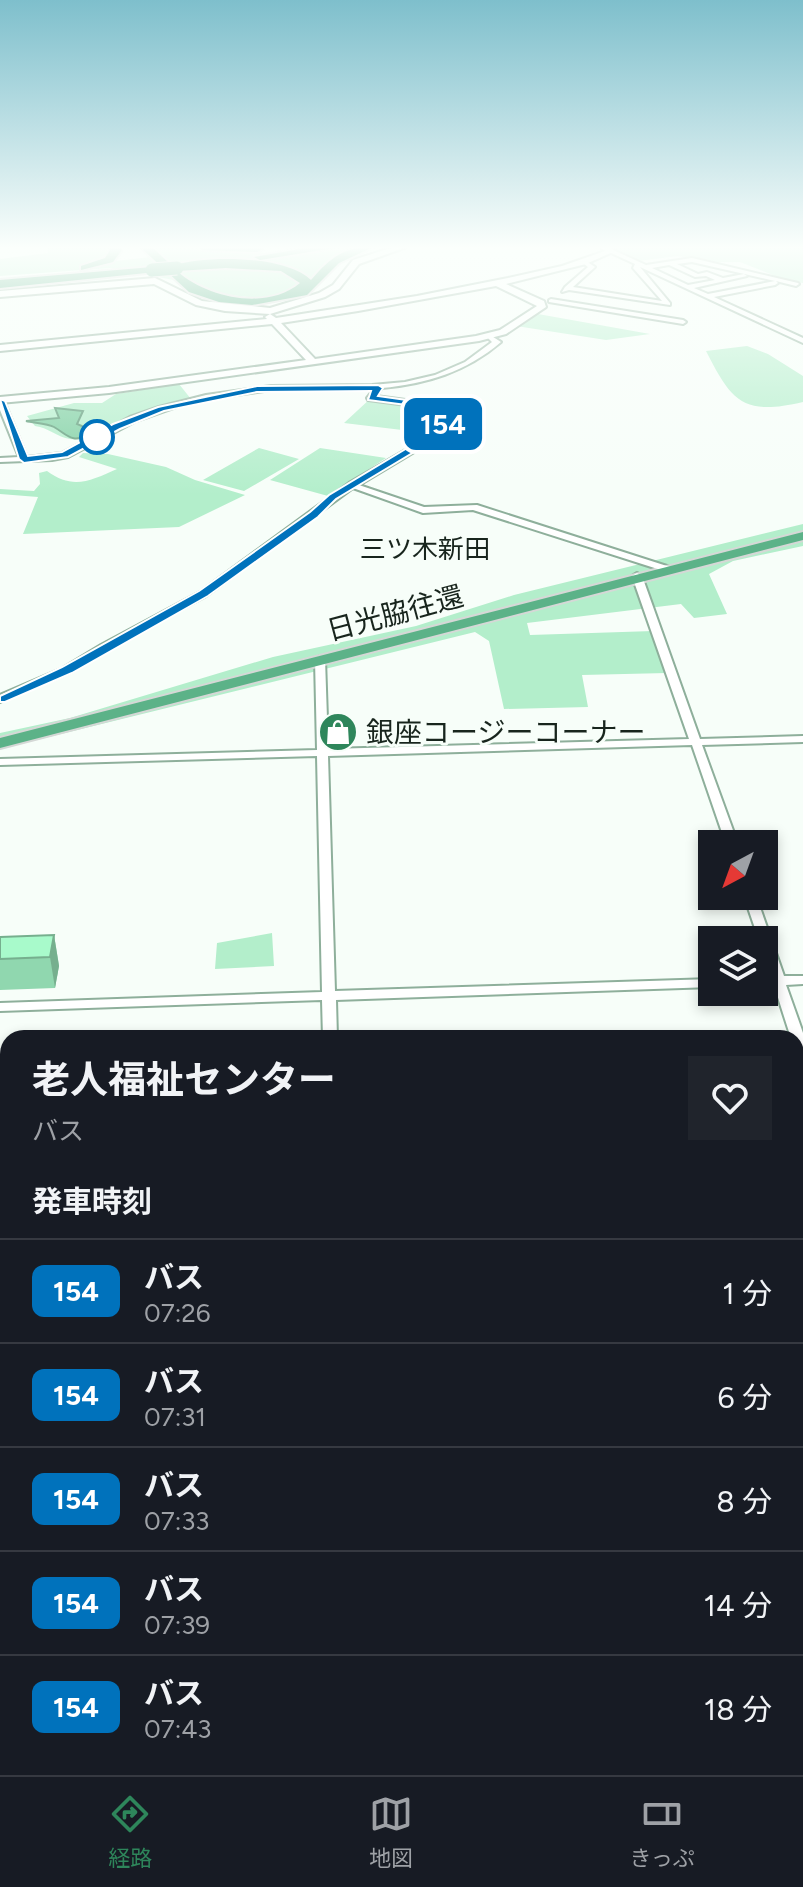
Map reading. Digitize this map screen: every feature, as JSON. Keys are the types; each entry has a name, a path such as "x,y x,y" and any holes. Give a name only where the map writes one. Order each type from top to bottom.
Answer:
{"highway":[{"name":"日光脇往還","path":"0,743 637,576 803,536"}],"street":[{"path":"0,348 192,330"},
{"path":"282,330 313,362"},
{"path":"24,459 0,400 226,375 490,337 503,330"},
{"path":"779,330 803,341"},
{"path":"0,460 65,455 143,415 181,403 272,388 378,388 443,374 490,349 497,342 490,337"},
{"path":"226,375 238,392"},
{"path":"0,699 67,670 203,594 352,485 436,435 443,426 444,420 432,406 371,398 378,388"},
{"path":"352,485 423,510 474,507 667,569"},
{"path":"637,576 727,830"},
{"path":"320,659 330,1030"},
{"path":"0,762 803,739"},
{"path":"755,910 795,1030"},
{"path":"779,981 803,980"},
{"path":"0,1007 698,983"}],"shaded area":[{"path":"541,330 627,330 650,334 606,340"},
{"path":"747,346 768,354 803,376 803,402 766,407 742,401 732,393 706,351"},
{"path":"179,384 191,399 142,413 79,439 65,438 35,426 27,416 74,403 102,403 116,394"},
{"path":"371,398 436,412 427,433 344,423"},
{"path":"55,408 83,411 77,424 89,429 91,434 74,438 51,426 26,421 59,418"},
{"path":"259,448 299,459 244,491 203,480"},
{"path":"320,448 386,458 328,496 270,480"},
{"path":"83,453 108,454 166,467 195,480 245,495 179,527 23,534 38,497 0,494 0,489 34,491 40,484 39,473 47,471 65,480 82,482 117,469 79,457"},
{"path":"803,524 803,546 733,561 709,574 727,614 694,618 681,604 527,623 530,635 653,631 667,673 582,675 588,707 504,709 489,641 475,632 0,749 0,733 70,718 273,657 416,626 514,595"},
{"path":"272,933 274,966 215,969 217,943"}],"building":[{"path":"54,935 50,957 0,959 0,937"}],"bus line":[{"name":"154","path":"0,401 24,459 65,455 116,427 161,409 257,389 378,388 371,398 432,406 444,420 436,435 333,497 203,594 67,670 0,699"}],"place":[{"name":"銀座コージーコーナー","path":"338,732"}],"district":[{"name":"三ツ木新田","path":"425,549"}]}
